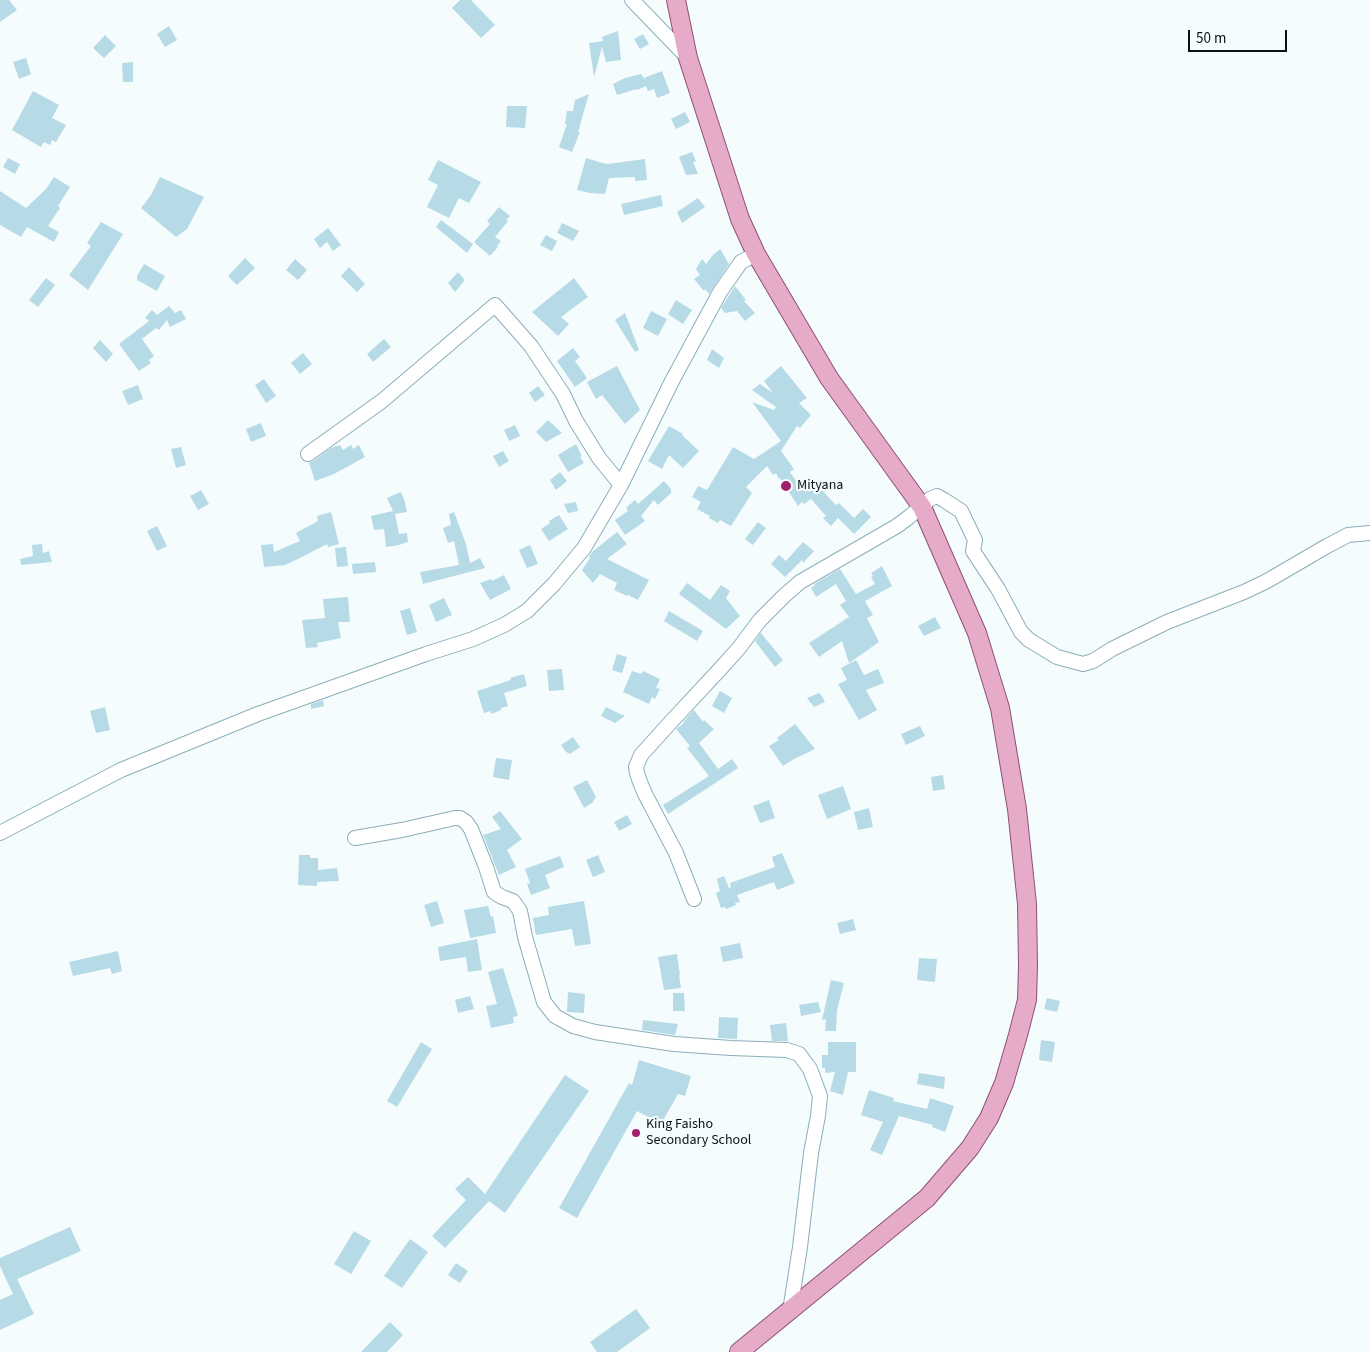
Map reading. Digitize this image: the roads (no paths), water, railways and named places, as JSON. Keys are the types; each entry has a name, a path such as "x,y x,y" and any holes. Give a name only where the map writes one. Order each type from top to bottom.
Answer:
{"main road":[{"path":"676,0 688,58 740,219 756,254 829,378 922,506 978,633 1000,708 1017,808 1026,904 1027,1000 1004,1083 990,1118 970,1148 928,1198 739,1352"}],"street":[{"path":"632,0 688,58"},
{"path":"0,833 121,770 268,710 473,639 504,625 527,611 554,584 584,548 621,485 672,381 720,292 741,262 756,254"},
{"path":"308,454 382,401 495,305 531,346 562,394 599,458 621,485"},
{"path":"694,899 676,853 645,794 637,773 636,766 642,755 739,648 760,620 784,596 800,582 887,532 930,499 937,496 961,512 975,540 973,551 998,589 1022,632 1029,640 1052,654 1083,664 1093,661 1112,649 1167,622 1267,581 1348,535 1370,533"},
{"path":"355,838 455,818 460,818 466,822 471,829 494,892 502,898 512,901 520,911 544,1002 555,1016 573,1026 595,1032 674,1044 787,1050 799,1054 810,1069 820,1096 790,1311"}],"place":[{"name":"Mityana","path":"786,486"},
{"name":"King Faisho Secondary School","path":"636,1133"}]}
